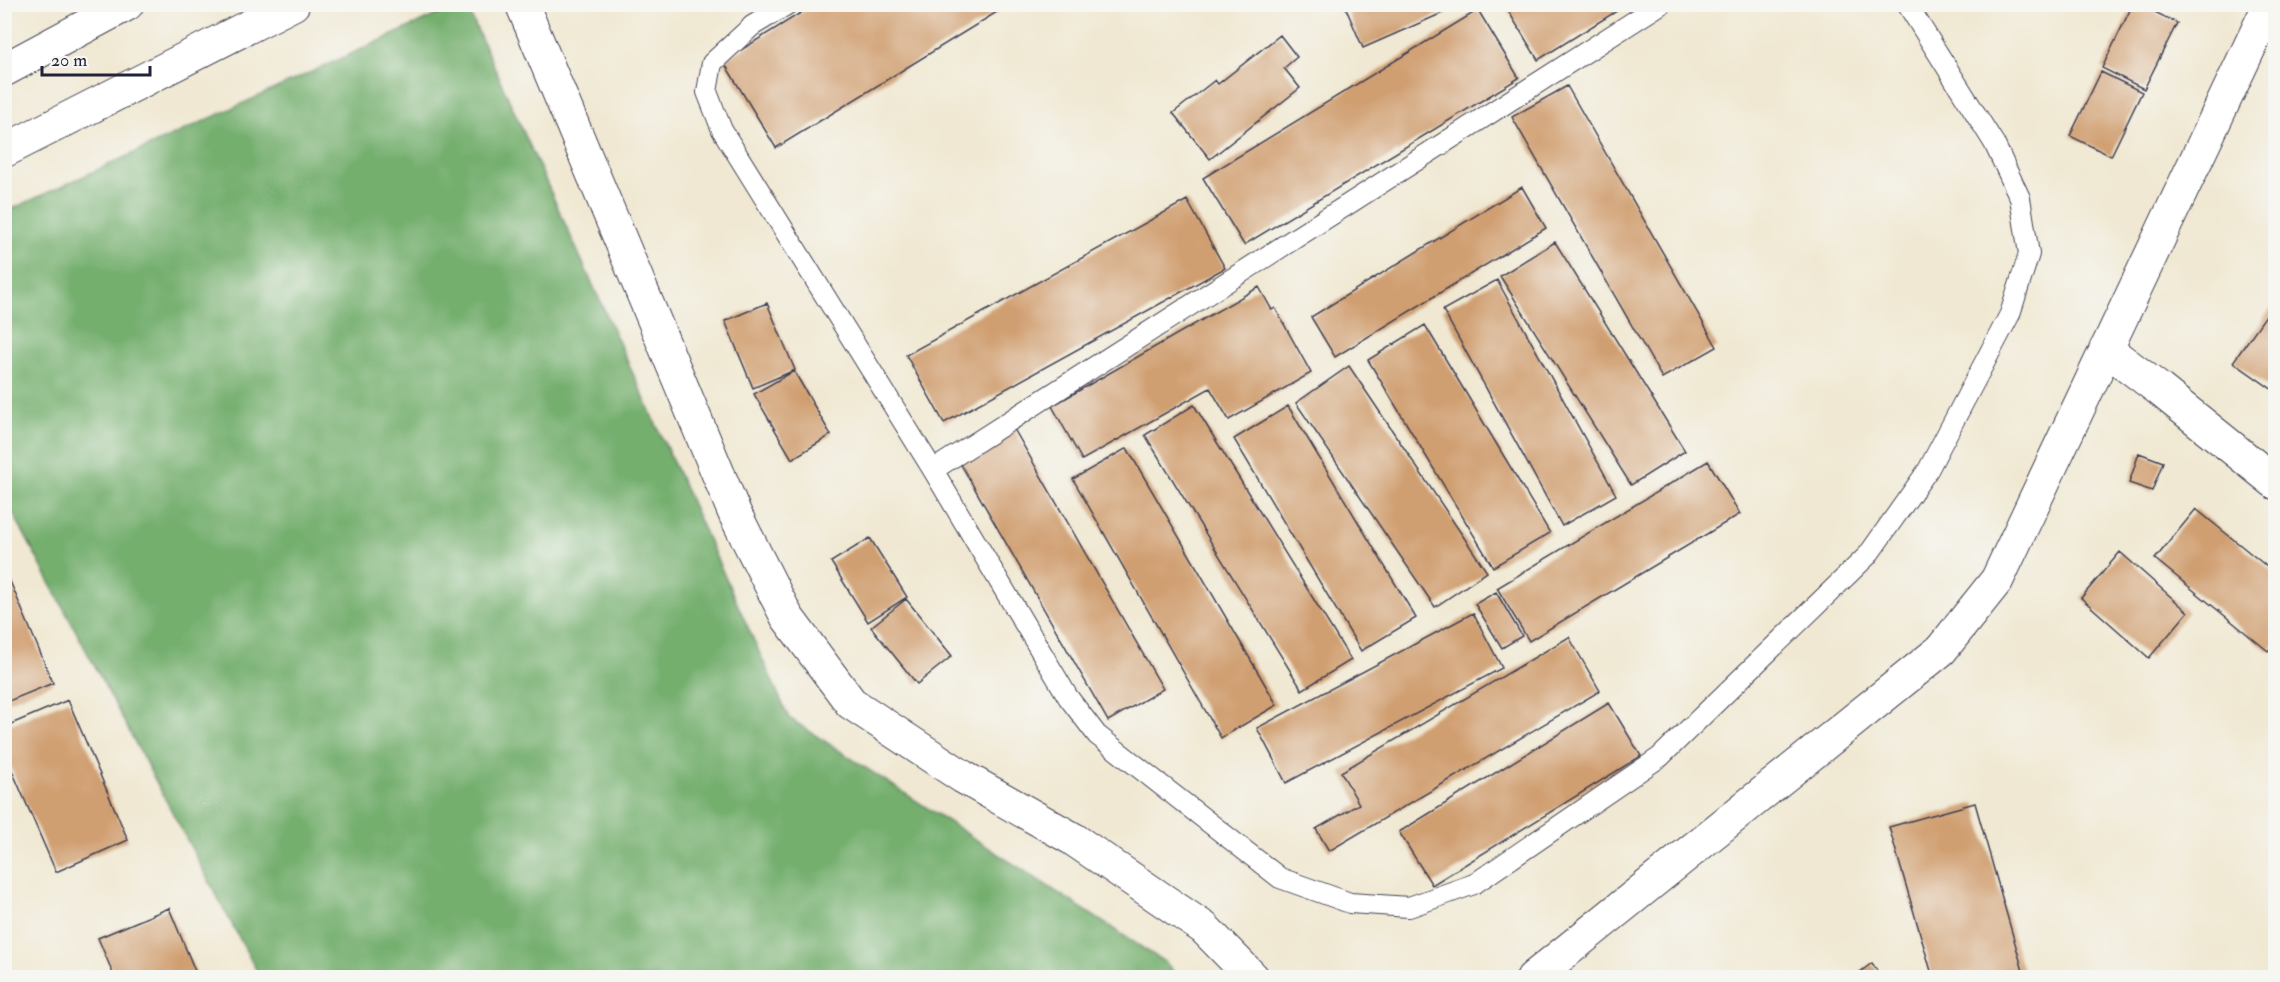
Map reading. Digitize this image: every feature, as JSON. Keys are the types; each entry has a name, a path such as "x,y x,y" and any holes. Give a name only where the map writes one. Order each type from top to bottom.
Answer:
{"street":[{"path":"4,70 127,4"},
{"path":"4,151 293,4"},
{"path":"522,4 735,514 787,617 808,646 851,703 963,777 1082,845 1204,928 1253,978"},
{"path":"1533,978 1941,650 1997,580 2270,4"},
{"path":"2106,350 2276,483"}],"lane":[{"path":"788,4 752,26 712,63 707,92 722,130 933,470 1068,697 1097,735 1280,878 1350,903 1409,906 1474,884 1660,757 1868,555 1928,470 2010,314 2029,254 2020,198 1994,143 1907,4"},
{"path":"933,470 1661,4"}],"green space":[{"path":"458,5 466,5 789,718 1166,963 1178,977 260,977 5,498 5,212"}],"building":[{"path":"815,4 1010,4 776,148 723,61"},
{"path":"1344,4 1463,4 1363,48"},
{"path":"1504,4 1628,4 1538,60"},
{"path":"2133,4 2139,4 2177,23 2144,89 2102,68"},
{"path":"1478,10 1519,78 1244,245 1203,178"},
{"path":"1280,35 1297,57 1284,68 1300,88 1210,159 1173,113 1215,80 1218,84"},
{"path":"2101,72 2142,92 2111,156 2070,136"},
{"path":"1567,86 1717,347 1662,378 1512,117"},
{"path":"1522,187 1546,228 1335,357 1311,317"},
{"path":"1187,200 1225,268 944,423 906,355"},
{"path":"1555,242 1685,451 1631,485 1500,276"},
{"path":"1497,280 1616,495 1562,526 1443,310"},
{"path":"1259,287 1272,310 1275,308 1311,373 1229,420 1210,388 1082,460 1052,406"},
{"path":"2276,301 2276,392 2233,362"},
{"path":"767,303 795,370 753,388 725,321"},
{"path":"1425,325 1550,533 1493,567 1368,360"},
{"path":"1349,366 1487,572 1435,607 1296,403"},
{"path":"794,371 831,435 792,459 754,394"},
{"path":"1194,405 1351,660 1302,690 1145,435"},
{"path":"1288,406 1416,618 1361,651 1234,439"},
{"path":"1014,429 1163,689 1108,721 959,461"},
{"path":"1127,448 1277,705 1221,738 1073,479"},
{"path":"2139,453 2163,462 2152,491 2129,483"},
{"path":"1708,461 1740,514 1529,641 1497,588"},
{"path":"2196,509 2276,574 2276,641 2268,651 2155,559"},
{"path":"870,538 907,597 868,622 831,562"},
{"path":"2120,552 2188,612 2149,658 2081,598"},
{"path":"4,567 53,683 4,703"},
{"path":"1496,592 1522,636 1502,648 1475,604"},
{"path":"906,599 952,656 917,684 871,627"},
{"path":"1473,613 1502,668 1286,783 1257,728"},
{"path":"1569,637 1600,691 1329,851 1316,829 1359,804 1341,772"},
{"path":"68,700 128,840 56,872 4,752 4,727"},
{"path":"1609,703 1641,756 1432,885 1399,832"},
{"path":"1975,803 2025,978 1933,978 1889,827"},
{"path":"169,908 198,978 115,978 98,938"},
{"path":"1872,963 1882,978 1852,978"}]}
